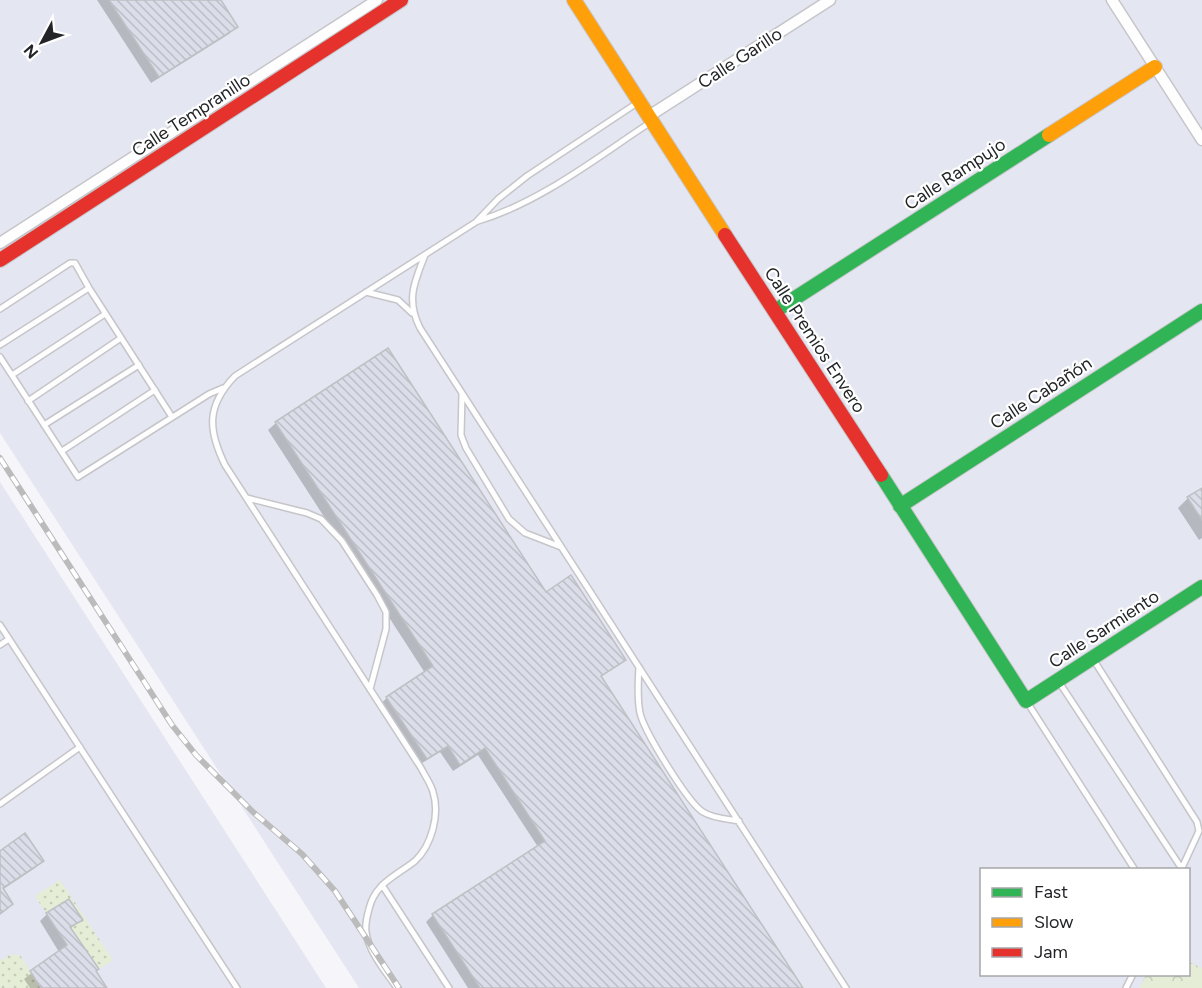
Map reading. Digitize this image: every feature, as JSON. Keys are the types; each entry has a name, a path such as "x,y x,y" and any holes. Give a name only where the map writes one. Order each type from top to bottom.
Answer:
{"street":[{"name":"Calle Tempranillo","path":"0,243 377,0"},
{"name":"Calle Tempranillo","path":"0,260 401,0"},
{"name":"Calle Premios Envero","path":"574,0 1026,701"},
{"name":"Calle Garillo","path":"651,119 830,0"},
{"path":"1112,0 1202,140"},
{"name":"Calle Rampujo","path":"775,311 1155,67"},
{"name":"Calle Cabañón","path":"900,506 1202,311"},
{"name":"Calle Sarmiento","path":"1026,701 1202,587"}],"lane":[{"path":"397,988 370,946 366,932 366,919 371,899 382,885 416,860 425,848 435,821 436,808 433,791 421,768 225,465 212,429 215,407 224,388 235,376 476,222 498,199 527,176 639,101"},
{"path":"476,222 504,213 542,193 651,119"},
{"path":"425,254 412,289 411,304 420,328 846,988"},
{"path":"0,309 70,263 75,263 172,417"},
{"path":"0,345 89,288"},
{"path":"366,292 398,300 414,314"},
{"path":"12,375 105,314"},
{"path":"28,401 121,338"},
{"path":"0,357 78,477 209,394 224,388"},
{"path":"44,425 139,365"},
{"path":"62,452 155,390"},
{"path":"462,393 461,435 466,448 508,519 525,533 562,548"},
{"path":"247,498 307,513 321,519 342,541 377,595 386,612 386,629 370,690"},
{"path":"0,625 237,988"},
{"path":"0,645 9,639"},
{"path":"1092,658 1197,822 1199,831 1182,868"},
{"path":"639,667 640,713 661,755 695,805 703,812 739,821"},
{"path":"1058,680 1181,868"},
{"path":"1026,701 1134,868"},
{"path":"0,804 80,747"},
{"path":"382,885 449,988"}],"shaded area":[{"path":"0,0 1202,0 1202,972 1193,988 359,988 0,433"},
{"path":"0,482 326,988 0,988"}],"green space":[{"path":"60,880 113,960 99,969 77,938 67,945 59,934 82,919 69,899 46,913 35,896"},
{"path":"9,955 20,955 41,988 0,988 0,961"},
{"path":"1190,962 1202,968 1202,988 1140,988 1146,976 1190,976"}],"building":[{"path":"109,0 221,0 238,27 159,77"},
{"path":"388,348 546,592 571,575 626,660 601,676 803,988 480,988 432,914 545,841 485,748 460,765 448,746 427,759 386,697 433,666 275,422"},
{"path":"1202,488 1202,520 1187,497"},
{"path":"25,833 44,861 3,888 13,904 0,914 0,851"},
{"path":"69,899 83,920 70,927 99,969 96,971 107,988 41,988 30,971 67,945 46,913"}],"railway":[{"path":"0,458 172,725 196,755 253,812 302,854 335,891 399,988"}],"traffic: fast":[{"path":"775,311 1049,135"},
{"path":"900,506 1202,311"},
{"path":"881,475 1026,701 1202,587"}],"traffic: slow":[{"path":"574,0 725,235"},
{"path":"1049,135 1155,67"}],"traffic: jam":[{"path":"0,260 401,0"},
{"path":"725,235 881,475"}]}
